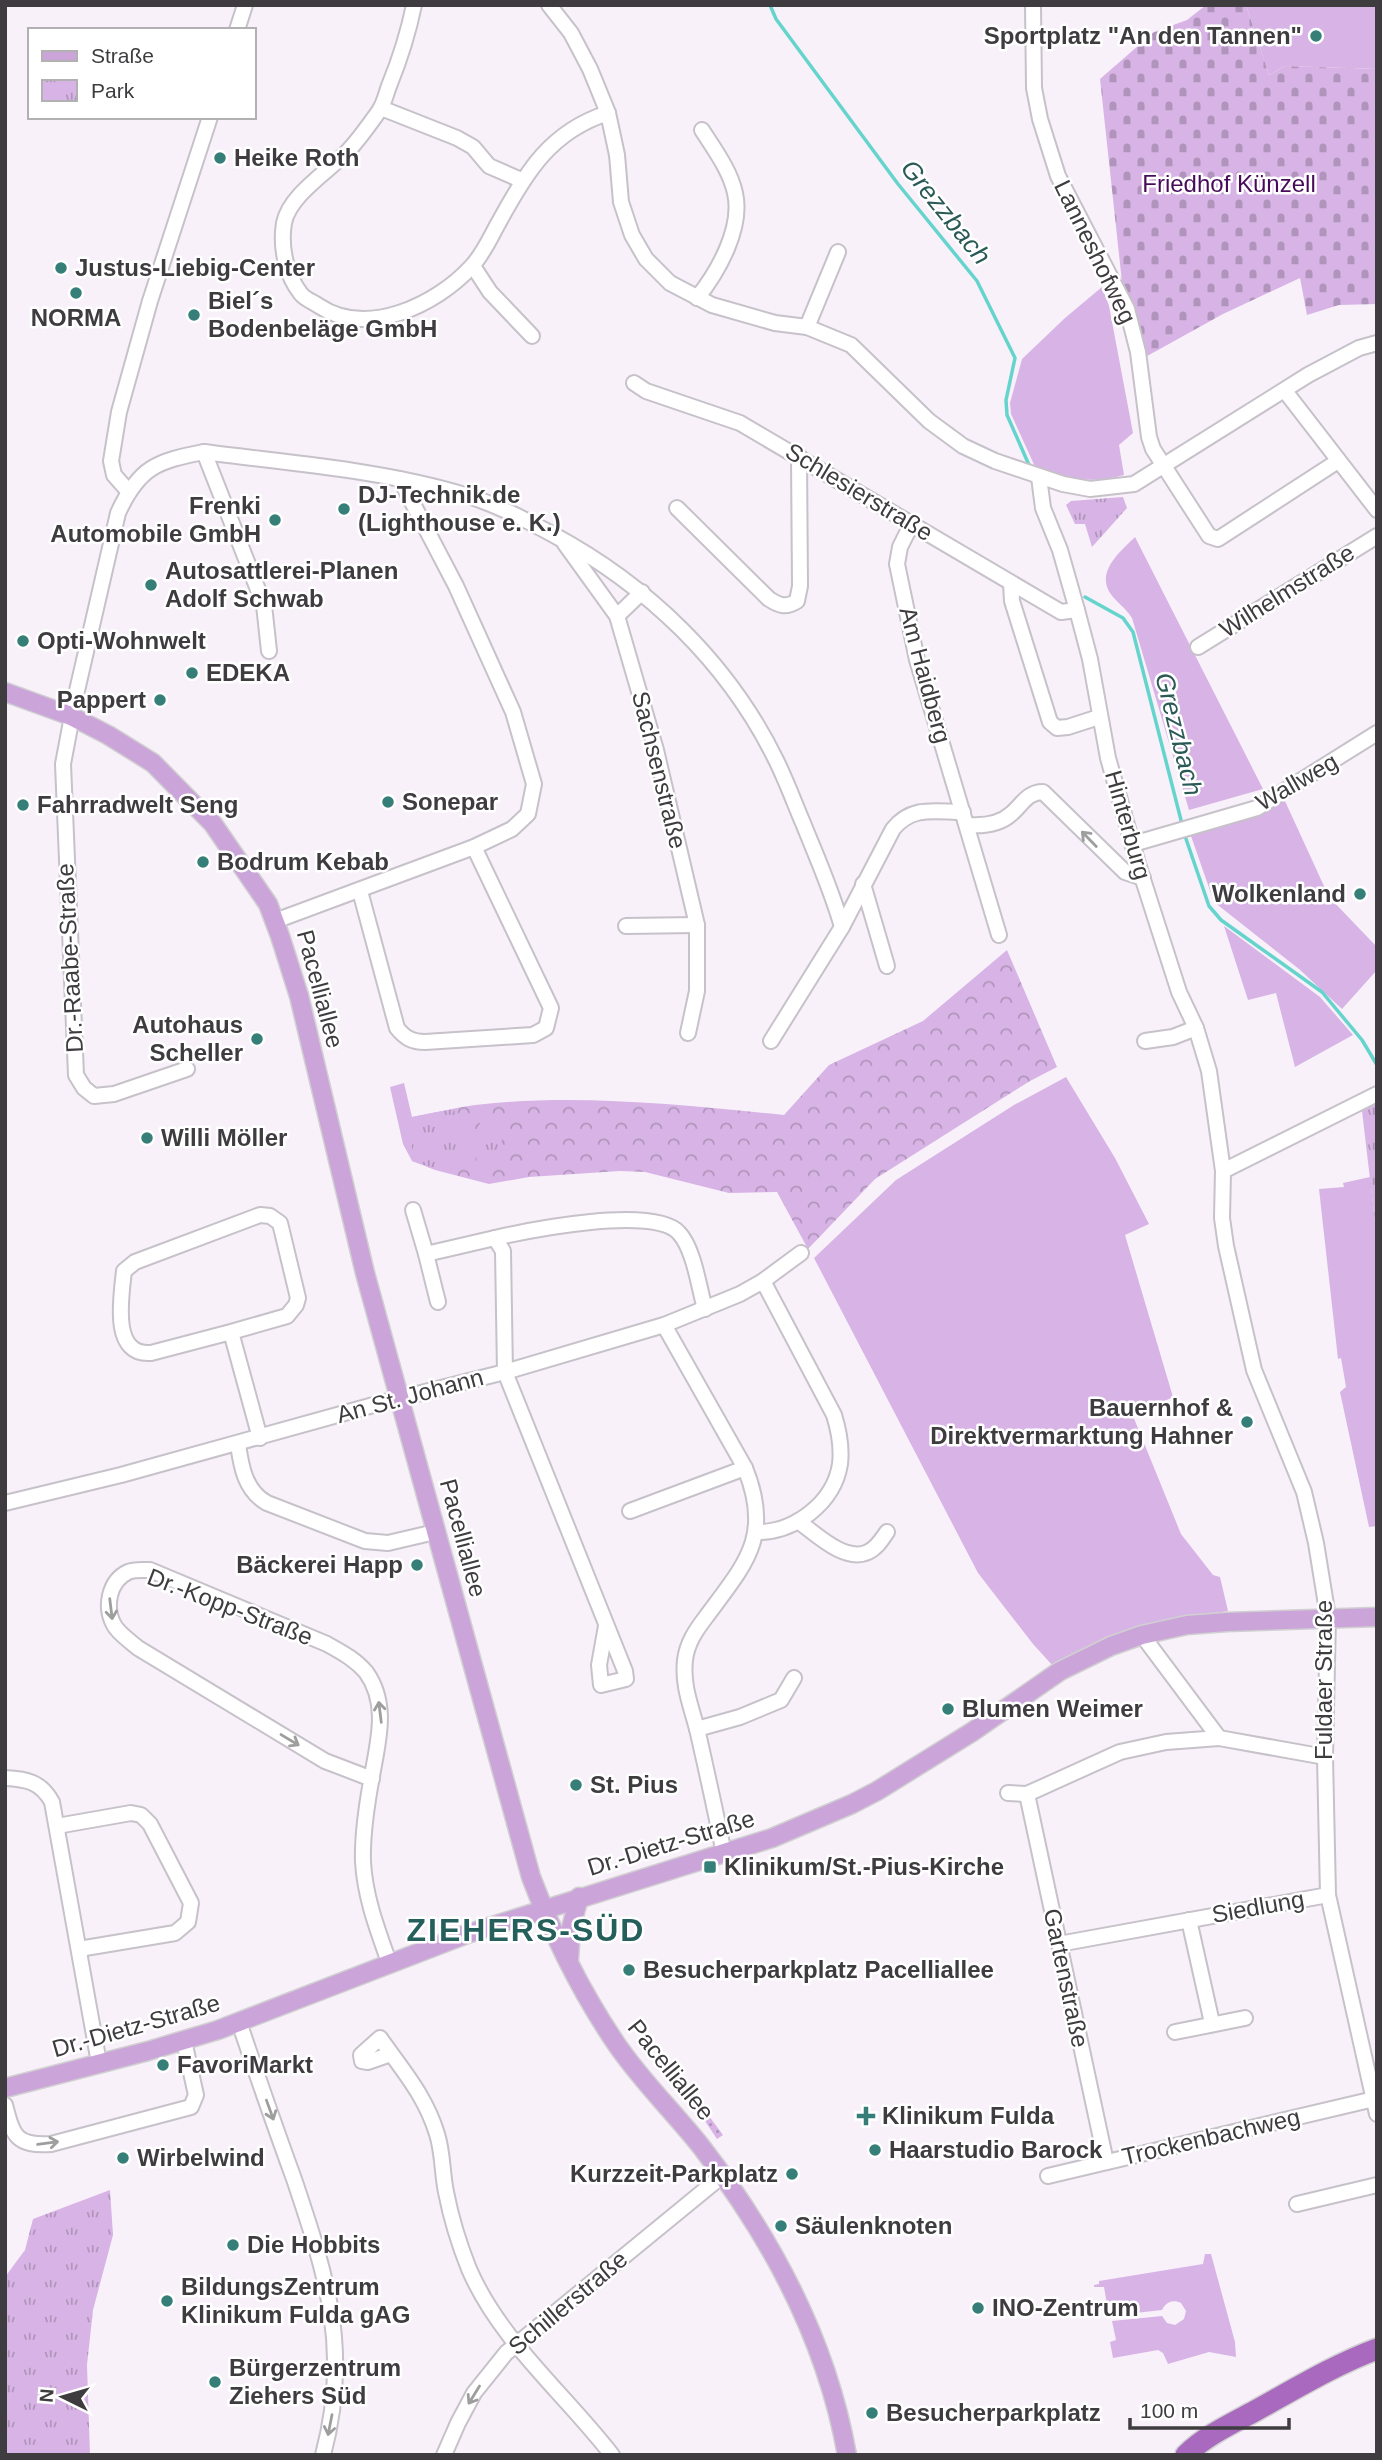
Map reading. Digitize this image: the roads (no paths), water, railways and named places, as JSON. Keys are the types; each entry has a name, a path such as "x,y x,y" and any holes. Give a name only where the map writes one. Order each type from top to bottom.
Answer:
{"highway":[{"path":"1186,2455 1198,2443 1317,2376 1377,2349"},
{"path":"1193,2455 1377,2360"}],"main road":[{"name":"Pacelliallee","path":"5,692 71,716 153,763 219,831 259,889 275,921 299,996 349,1210 528,1868 544,1909 602,2021 638,2074 693,2136 769,2248 804,2314 832,2388 847,2455"},
{"name":"Dr.-Dietz-Straße","path":"5,2088 184,2040 239,2022 467,1934 772,1838 852,1804 928,1760 1060,1671 1111,1646 1142,1635 1187,1625 1377,1617"},
{"path":"569,1960 571,1928 579,1897"}],"street":[{"path":"238,28 245,5"},
{"path":"414,5 405,45 381,108 348,151 292,204 285,221 283,248 289,271 302,295 326,310 350,317 372,319 400,312 442,293 472,266 521,180 544,152 568,132 588,120 608,113"},
{"path":"550,5 571,33 590,69 608,113 617,155 621,202 632,235 646,259 670,284 712,305 775,323 807,327 851,345 929,421 963,446 995,461 1040,477 1090,489 1135,484 1308,375 1359,348 1377,343"},
{"name":"Lanneshofweg","path":"1033,5 1034,88 1040,119 1058,176 1127,309 1138,352 1149,437 1153,449 1209,536 1218,539 1338,461"},
{"path":"381,108 457,138 473,147 489,166 521,180"},
{"path":"129,492 114,475 111,461 120,412 150,301 208,119"},
{"path":"697,298 724,255 732,235 735,194 728,173 702,130"},
{"path":"807,327 838,251"},
{"path":"472,266 489,292 532,336"},
{"name":"Schlesierstraße","path":"634,383 646,391 740,423 1061,612 1077,610"},
{"path":"1285,391 1377,510"},
{"path":"204,452 264,605 269,651"},
{"path":"71,716 118,513 129,492 145,472 157,463 204,452 400,479 467,495 518,516 594,557 642,592 706,654 743,702 776,759 832,892 842,927"},
{"path":"677,508 769,599 778,605 788,606 797,601 800,586 799,456"},
{"name":"Hinterburg","path":"1040,477 1043,508 1060,550 1077,610 1090,659 1100,717 1133,844 1179,992 1196,1028 1209,1071 1223,1171"},
{"path":"275,921 474,847 512,829 528,814 534,784 513,712 456,586 400,479"},
{"name":"Am Haidberg","path":"911,525 900,547 897,564 917,660 999,935"},
{"name":"Wilhelmstraße","path":"1198,646 1377,536"},
{"name":"Sachsenstraße","path":"561,539 617,616 656,750 697,925 697,991 688,1033"},
{"path":"1012,583 1012,601 1050,722 1057,728 1068,727 1100,717"},
{"path":"617,616 642,592"},
{"name":"Dr.-Raabe-Straße","path":"71,716 63,774 76,1075 84,1088 94,1096 114,1094 187,1069"},
{"name":"Wallweg","path":"1133,844 1257,808 1377,733"},
{"path":"771,1041 842,927 893,829 902,817 916,812 965,819 983,827 1009,816 1029,795 1043,792 1125,872 1143,878"},
{"path":"360,891 397,1028 402,1034 411,1041 425,1042 533,1035 546,1028 551,1008 474,847"},
{"path":"832,892 845,897 861,891"},
{"path":"861,891 887,966"},
{"path":"626,926 697,925"},
{"path":"1145,1041 1173,1037 1196,1028"},
{"path":"1223,1171 1377,1094"},
{"name":"Fuldaer Straße","path":"1223,1171 1222,1218 1226,1246 1254,1370 1304,1492 1316,1543 1328,1617 1325,1757 1328,1895 1375,2106"},
{"path":"413,1210 438,1302"},
{"path":"260,1215 270,1216 280,1223 298,1298 287,1316 231,1332 151,1353 132,1350 125,1342 122,1331 121,1292 124,1271 135,1262 260,1215"},
{"path":"426,1254 549,1226 634,1221 672,1226 682,1236 695,1268 705,1309"},
{"path":"495,1238 503,1251 505,1372 606,1626"},
{"name":"An St. Johann","path":"5,1503 505,1372 664,1325 763,1282 801,1253"},
{"path":"756,1532 767,1532 798,1521 821,1503 840,1466 840,1438 834,1415 763,1282"},
{"path":"664,1325 746,1468 754,1490 756,1532 743,1566 692,1636 685,1658 684,1682 724,1854"},
{"path":"231,1332 260,1438"},
{"path":"238,1444 248,1485 267,1503 365,1541 388,1543 435,1532"},
{"path":"631,1511 746,1468"},
{"path":"798,1521 842,1551 855,1554 867,1553 877,1546 887,1532"},
{"name":"Dr.-Kopp-Straße","path":"372,1779 325,1761 138,1648 114,1626 109,1607 110,1593 116,1581 129,1571 150,1570 327,1644 352,1658 365,1672 380,1704 381,1725 364,1848 365,1886 390,1965"},
{"path":"1142,1635 1219,1738"},
{"path":"697,1729 740,1717 781,1700 794,1678"},
{"path":"1008,1793 1027,1794 1120,1752 1166,1742 1219,1738 1325,1757"},
{"path":"6,1775 27,1779 44,1790 52,1802 99,2063"},
{"name":"Gartenstraße","path":"1027,1794 1106,2162"},
{"path":"57,1826 124,1813 141,1815 150,1824 191,1903 188,1922 175,1933 79,1949"},
{"name":"Siedlung","path":"1059,1944 1328,1895"},
{"name":"Siedlung","path":"1189,1920 1212,2023"},
{"path":"1175,2032 1244,2018"},
{"path":"239,2022 305,2211 330,2296 335,2339 334,2403 323,2455"},
{"path":"5,2105 11,2127 17,2137 34,2145 51,2144 191,2107 196,2095 195,2085 184,2040"},
{"path":"391,2054 418,2088 437,2131 455,2232 470,2271 489,2305 516,2343 612,2455"},
{"name":"Trockenbachweg","path":"1048,2176 1375,2106"},
{"name":"Schillerstraße","path":"444,2455 474,2393 516,2343 722,2176"},
{"path":"1297,2204 1377,2185"}],"waterway":[{"name":"Grezzbach","path":"770,5 776,19 898,184 977,281 1015,358 1006,400 1007,415 1029,465"},
{"name":"Grezzbach","path":"1085,597 1123,618 1133,632 1182,824"},
{"name":"Grezzbach","path":"1185,836 1209,906 1221,920 1322,992 1362,1040 1377,1065"}],"place":[{"name":"Sportplatz \"An den Tannen\"","path":"1316,36"},
{"name":"Heike Roth","path":"220,158"},
{"name":"Justus-Liebig-Center","path":"61,268"},
{"name":"NORMA","path":"76,293"},
{"name":"Biel´s Bodenbeläge GmbH","path":"194,315"},
{"name":"DJ-Technik.de (Lighthouse e. K.)","path":"344,509"},
{"name":"Frenki Automobile GmbH","path":"275,520"},
{"name":"Autosattlerei-Planen Adolf Schwab","path":"151,585"},
{"name":"Opti-Wohnwelt","path":"23,641"},
{"name":"EDEKA","path":"192,673"},
{"name":"Pappert","path":"160,700"},
{"name":"Sonepar","path":"388,802"},
{"name":"Fahrradwelt Seng","path":"23,805"},
{"name":"Bodrum Kebab","path":"203,862"},
{"name":"Wolkenland","path":"1360,894"},
{"name":"Autohaus Scheller","path":"257,1039"},
{"name":"Willi Möller","path":"147,1138"},
{"name":"Bauernhof & Direktvermarktung Hahner","path":"1247,1422"},
{"name":"Bäckerei Happ","path":"417,1565"},
{"name":"Blumen Weimer","path":"948,1709"},
{"name":"St. Pius","path":"576,1785"},
{"name":"Klinikum/St.-Pius-Kirche","path":"710,1867"},
{"name":"Besucherparkplatz Pacelliallee","path":"629,1970"},
{"name":"FavoriMarkt","path":"163,2065"},
{"name":"Klinikum Fulda","path":"866,2116"},
{"name":"Haarstudio Barock","path":"875,2150"},
{"name":"Wirbelwind","path":"123,2158"},
{"name":"Kurzzeit-Parkplatz","path":"792,2174"},
{"name":"Säulenknoten","path":"781,2226"},
{"name":"Die Hobbits","path":"233,2245"},
{"name":"BildungsZentrum Klinikum Fulda gAG","path":"167,2301"},
{"name":"INO-Zentrum","path":"978,2308"},
{"name":"Bürgerzentrum Ziehers Süd","path":"215,2382"},
{"name":"Besucherparkplatz","path":"872,2413"}],"district":[{"name":"ZIEHERS-SÜD","path":"526,1930"}],"park label":[{"name":"Friedhof Künzell","path":"1229,184"}]}
